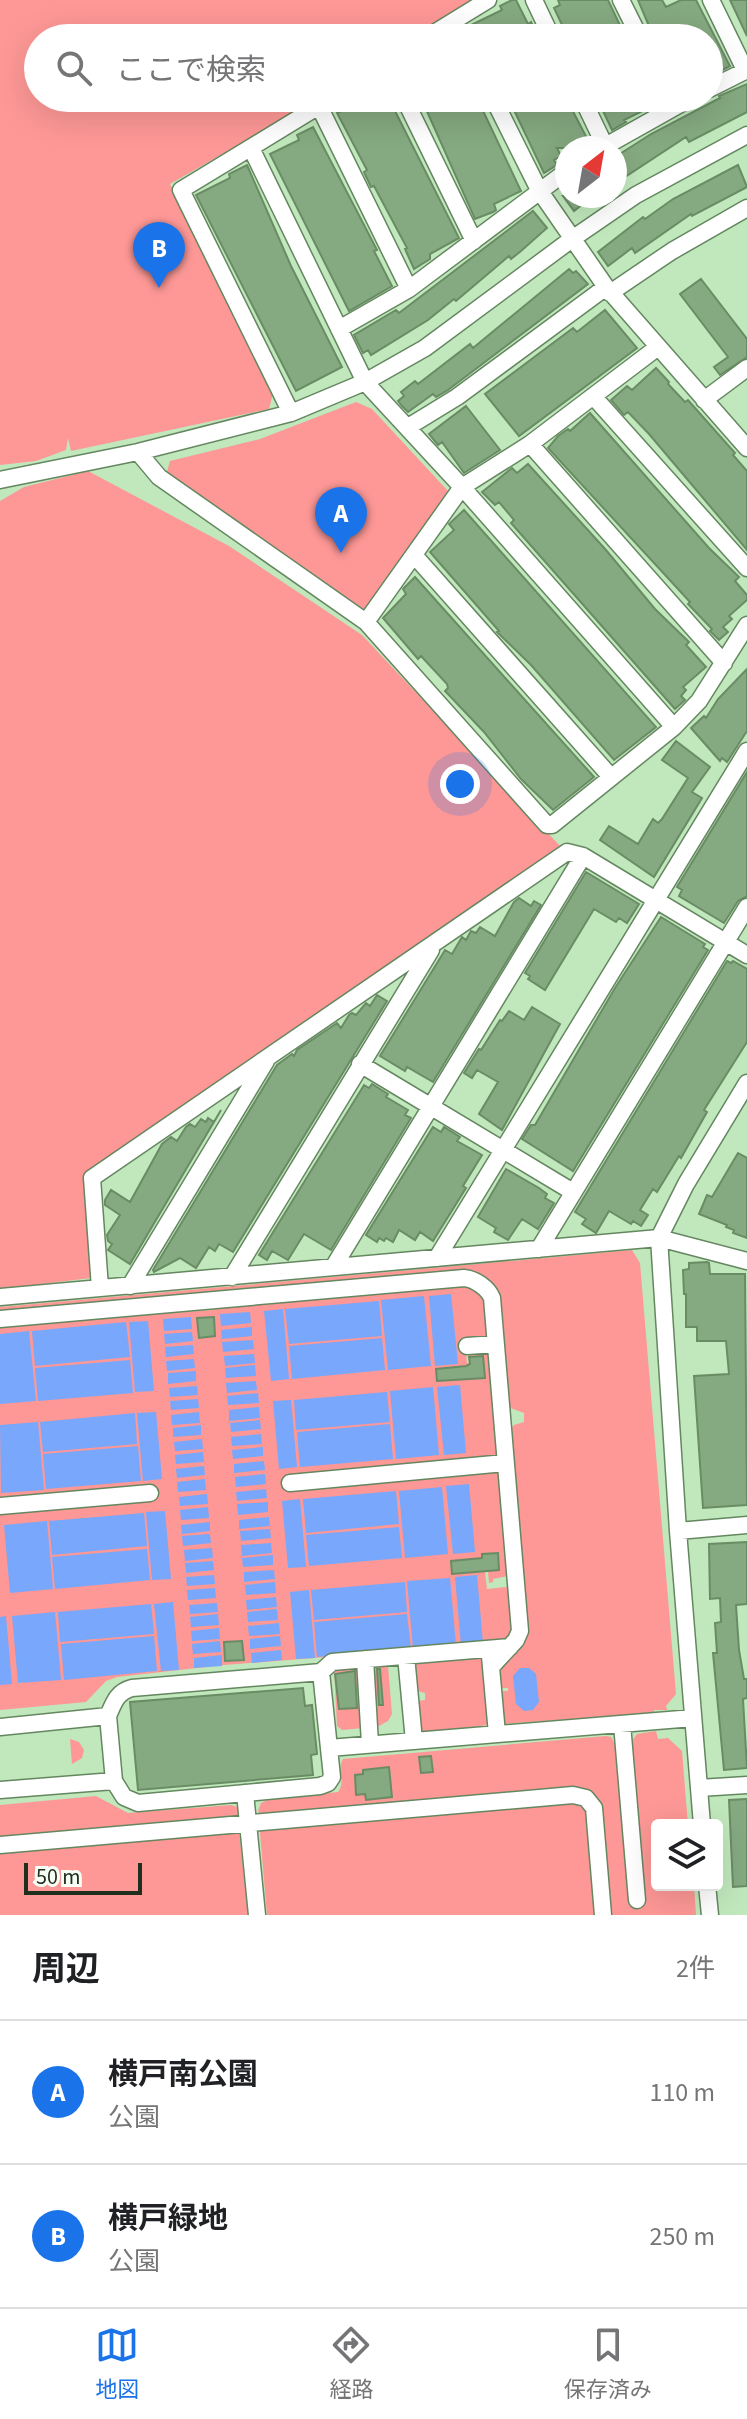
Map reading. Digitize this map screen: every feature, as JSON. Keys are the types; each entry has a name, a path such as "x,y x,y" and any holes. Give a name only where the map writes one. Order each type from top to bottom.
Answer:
{"street":[{"path":"451,24 488,0"},
{"path":"534,0 545,24"},
{"path":"621,0 633,24"},
{"path":"711,0 746,70 723,82"},
{"path":"291,413 181,190 310,112"},
{"path":"330,112 409,289"},
{"path":"411,112 474,241"},
{"path":"500,112 539,190 608,290 747,448"},
{"path":"588,112 599,136"},
{"path":"621,136 657,112"},
{"path":"0,480 138,452 291,413 365,382 425,348 636,195 747,135"},
{"path":"251,148 365,382 674,727"},
{"path":"339,329 409,289 555,179"},
{"path":"408,427 457,397 608,290 747,208"},
{"path":"366,622 462,487 530,444 658,347"},
{"path":"704,400 747,368"},
{"path":"593,396 747,568"},
{"path":"530,444 724,663"},
{"path":"138,452 159,477 366,622 547,825 552,825 674,727 699,701 747,625"},
{"path":"414,555 611,777"},
{"path":"437,1258 747,751"},
{"path":"100,1288 92,1178 567,852 583,856 747,955"},
{"path":"334,1266 583,856"},
{"path":"539,1249 747,907"},
{"path":"232,1277 433,945"},
{"path":"130,1286 268,1057"},
{"path":"360,1064 573,1192"},
{"path":"702,1819 678,1531 659,1238 686,1184 747,1083"},
{"path":"0,1297 659,1238 747,1261"},
{"path":"0,1319 464,1278 473,1280 490,1294 520,1631 491,1667"},
{"path":"467,1346 495,1344"},
{"path":"290,1483 505,1463"},
{"path":"0,1506 150,1493"},
{"path":"678,1531 747,1525"},
{"path":"321,1672 332,1777 325,1785 138,1803 124,1797 114,1781 108,1716 116,1697 123,1690 321,1672 332,1662 510,1647"},
{"path":"489,1649 497,1734"},
{"path":"406,1656 414,1741"},
{"path":"365,1659 370,1744"},
{"path":"0,1727 108,1716"},
{"path":"329,1748 693,1718"},
{"path":"622,1724 637,1900"},
{"path":"0,1790 114,1781"},
{"path":"699,1788 747,1785"},
{"path":"245,1793 257,1915"},
{"path":"0,1845 581,1796 594,1808 603,1915"},
{"path":"708,1891 710,1915"}],"shaded area":[{"path":"0,0 476,0 439,24 24,24 24,112 296,112 170,184 273,393 269,409 71,451 68,438 66,450 36,461 0,465"},
{"path":"356,402 372,409 448,491 364,615 166,475 170,461 260,439"},
{"path":"88,471 229,546 362,635 560,846 392,967 85,1175 91,1278 0,1289 0,501 24,487"},
{"path":"632,1250 640,1263 676,1694 666,1706 667,1710 654,1710 654,1713 502,1724 501,1691 508,1691 508,1688 501,1688 496,1673 520,1644 508,1432 514,1425 524,1422 524,1413 508,1407 496,1299 477,1277 0,1314 0,1307"},
{"path":"470,1285 485,1297 488,1337 465,1343 467,1363 468,1350 485,1351 490,1356 508,1576 489,1583 488,1571 485,1572 487,1589 506,1587 510,1590 514,1631 505,1643 224,1665 117,1677 106,1681 86,1702 0,1710 0,1325 214,1310 216,1306"},
{"path":"482,1656 488,1725 425,1733 420,1731 418,1701 425,1700 425,1693 414,1690 414,1662"},
{"path":"358,1664 363,1728 342,1730 337,1726 334,1666"},
{"path":"400,1664 403,1712 399,1666 388,1666 392,1714 388,1721 377,1727 369,1665"},
{"path":"656,1731 658,1739 668,1738 682,1751 688,1819 651,1819 651,1891 694,1891 696,1915 607,1915 596,1802 260,1815 258,1811 261,1803 267,1800 338,1792 343,1759 606,1736 611,1737 616,1746 631,1742 637,1734"},
{"path":"70,1739 79,1742 84,1750 82,1758 72,1764"},
{"path":"96,1796 128,1813 231,1805 237,1807 238,1817 0,1841 0,1805"},
{"path":"575,1800 587,1806 598,1915 267,1915 262,1829"},
{"path":"239,1831 248,1915 0,1915 0,1850"}],"water":[{"path":"451,1294 458,1364 435,1366 429,1296"},
{"path":"424,1296 431,1366 388,1370 381,1300"},
{"path":"379,1301 382,1336 289,1344 285,1309"},
{"path":"283,1309 289,1379 271,1381 264,1311"},
{"path":"250,1312 251,1323 221,1326 220,1314"},
{"path":"191,1317 192,1329 164,1331 163,1319"},
{"path":"148,1321 154,1391 135,1392 129,1322"},
{"path":"126,1322 130,1357 35,1366 32,1331"},
{"path":"252,1327 252,1336 222,1339 221,1330"},
{"path":"29,1331 36,1401 0,1404 0,1334"},
{"path":"192,1332 193,1341 165,1344 164,1334"},
{"path":"382,1338 385,1370 292,1379 289,1346"},
{"path":"253,1340 254,1349 223,1352 222,1342"},
{"path":"193,1345 194,1354 166,1357 165,1347"},
{"path":"254,1354 255,1363 225,1366 224,1356"},
{"path":"194,1359 195,1368 167,1371 166,1361"},
{"path":"130,1360 133,1393 38,1401 35,1368"},
{"path":"255,1365 256,1376 226,1378 225,1368"},
{"path":"196,1371 196,1381 168,1384 168,1373"},
{"path":"256,1381 257,1390 227,1393 226,1383"},
{"path":"460,1385 466,1453 444,1455 437,1387"},
{"path":"197,1386 198,1395 170,1397 169,1388"},
{"path":"433,1387 439,1455 396,1459 390,1391"},
{"path":"387,1392 390,1422 296,1430 294,1400"},
{"path":"258,1393 259,1403 228,1405 227,1396"},
{"path":"198,1399 199,1408 171,1410 170,1401"},
{"path":"291,1400 297,1467 279,1469 273,1401"},
{"path":"259,1407 260,1418 229,1421 229,1410"},
{"path":"156,1412 162,1479 143,1481 137,1413"},
{"path":"199,1412 200,1423 172,1425 171,1415"},
{"path":"135,1413 137,1444 43,1452 40,1422"},
{"path":"260,1420 261,1429 231,1432 230,1423"},
{"path":"38,1422 44,1490 1,1493 0,1425"},
{"path":"390,1424 393,1459 300,1467 297,1432"},
{"path":"201,1425 201,1435 173,1437 173,1428"},
{"path":"261,1434 262,1444 232,1446 231,1437"},
{"path":"202,1439 203,1449 175,1451 174,1442"},
{"path":"138,1446 141,1481 46,1489 43,1454"},
{"path":"263,1447 263,1456 233,1459 232,1450"},
{"path":"203,1452 204,1462 176,1464 175,1455"},
{"path":"264,1461 265,1470 234,1473 234,1464"},
{"path":"204,1466 205,1475 177,1478 176,1469"},
{"path":"265,1474 266,1484 236,1487 235,1477"},
{"path":"205,1479 206,1490 178,1492 177,1482"},
{"path":"469,1484 475,1552 453,1554 446,1486"},
{"path":"442,1487 448,1554 405,1558 399,1491"},
{"path":"266,1489 267,1498 237,1501 236,1492"},
{"path":"396,1491 399,1524 306,1533 303,1499"},
{"path":"207,1494 208,1504 180,1506 179,1497"},
{"path":"300,1499 306,1567 288,1568 282,1501"},
{"path":"268,1502 268,1512 238,1515 237,1504"},
{"path":"208,1507 209,1518 181,1520 180,1510"},
{"path":"165,1511 171,1579 152,1580 146,1512"},
{"path":"144,1513 147,1546 52,1555 49,1521"},
{"path":"269,1517 270,1526 239,1529 239,1520"},
{"path":"47,1521 53,1589 10,1593 4,1525"},
{"path":"210,1522 210,1531 182,1534 181,1525"},
{"path":"399,1527 402,1558 309,1566 306,1535"},
{"path":"270,1529 271,1538 241,1541 240,1531"},
{"path":"210,1534 211,1543 183,1546 182,1536"},
{"path":"271,1543 272,1553 242,1556 241,1545"},
{"path":"212,1548 213,1558 185,1561 184,1550"},
{"path":"147,1549 150,1580 55,1589 52,1557"},
{"path":"273,1555 273,1565 243,1567 242,1558"},
{"path":"213,1561 214,1570 186,1573 185,1563"},
{"path":"274,1570 275,1579 244,1582 244,1572"},
{"path":"214,1575 215,1584 187,1586 186,1577"},
{"path":"477,1575 483,1643 461,1645 455,1577"},
{"path":"450,1578 456,1645 413,1649 407,1581"},
{"path":"275,1582 276,1593 246,1595 245,1585"},
{"path":"405,1582 407,1612 314,1620 311,1590"},
{"path":"215,1588 216,1598 188,1600 187,1590"},
{"path":"309,1590 315,1658 296,1659 290,1592"},
{"path":"276,1597 277,1607 247,1610 246,1600"},
{"path":"173,1602 179,1670 161,1671 154,1604"},
{"path":"217,1603 218,1612 190,1614 189,1605"},
{"path":"151,1604 154,1634 60,1642 58,1612"},
{"path":"277,1609 278,1620 248,1622 247,1612"},
{"path":"55,1612 61,1680 18,1683 12,1616"},
{"path":"218,1614 219,1625 191,1627 190,1617"},
{"path":"407,1614 411,1649 317,1657 314,1622"},
{"path":"6,1616 12,1684 0,1685 0,1617"},
{"path":"279,1623 280,1634 249,1636 248,1626"},
{"path":"219,1628 220,1639 192,1641 191,1631"},
{"path":"154,1636 157,1671 64,1680 61,1644"},
{"path":"280,1636 281,1646 250,1649 250,1639"},
{"path":"220,1641 221,1652 193,1654 192,1644"},
{"path":"281,1650 282,1660 252,1663 251,1653"},
{"path":"222,1655 222,1666 194,1668 194,1658"},
{"path":"520,1668 529,1668 536,1674 539,1702 533,1710 524,1711 516,1704 513,1676"}],"building":[{"path":"516,0 528,24 473,24 502,10 500,6"},
{"path":"558,0 608,0 619,24 562,24 554,8 560,5"},
{"path":"638,0 662,0 666,7 681,0 696,0 708,24 648,24"},
{"path":"730,0 747,0 747,36"},
{"path":"723,52 730,66 723,70"},
{"path":"747,84 747,112 689,142 686,137 627,176 627,149 693,112 723,112 723,94"},
{"path":"396,112 459,238 430,254 430,259 414,269 407,248 374,186 371,187 364,172 367,170 337,113"},
{"path":"427,112 484,112 521,191 494,204 496,210 493,212 475,219"},
{"path":"515,112 573,112 586,136 555,136 555,166 544,173"},
{"path":"604,112 640,112 624,120 626,122 612,130"},
{"path":"313,127 377,250 374,251 392,286 349,311 270,154 299,140 297,135"},
{"path":"247,165 291,266 342,367 296,391 196,195 230,178 229,174"},
{"path":"738,165 747,187 691,214 635,253 632,248 608,266 598,252 643,217 645,219 673,199"},
{"path":"533,211 547,228 521,251 511,259 509,256 456,301 454,299 428,320 371,355 368,350 363,353 354,335 396,310 399,313"},
{"path":"569,269 573,273 576,271 588,284 448,390 436,397 433,394 408,412 398,401 404,396 401,392 415,381 418,384 470,344 473,348"},
{"path":"701,279 747,339 747,357 720,375 714,367 728,357 680,294"},
{"path":"605,310 637,348 519,436 485,394 573,328 577,332"},
{"path":"656,368 735,453 733,455 747,471 747,550 649,434 628,412 624,415 611,400 627,386 632,390"},
{"path":"466,406 500,450 464,473 442,442 438,445 429,434"},
{"path":"590,413 709,548 739,577 735,581 747,595 747,600 729,616 732,619 723,627 728,632 719,640 688,604 690,602 548,448 558,436 568,429 570,431"},
{"path":"528,464 655,609 689,642 686,645 706,667 683,687 686,690 681,696 685,700 675,709 511,523 514,520 499,502 495,505 482,492 512,468 517,473"},
{"path":"464,510 656,727 614,760 531,665 497,632 430,552 454,530 449,524"},
{"path":"415,577 594,777 553,810 521,779 484,732 445,691 447,684 421,656 418,659 383,618 406,594 403,589"},
{"path":"747,669 747,731 727,762 722,758 720,761 691,728 704,716 706,718 718,699"},
{"path":"676,741 710,767 692,792 702,798 654,877 600,840 609,826 638,844 653,819 658,823 662,819 688,778 662,760"},
{"path":"747,772 747,896 738,901 724,923 679,896 682,890 677,887"},
{"path":"586,872 639,904 627,923 619,918 616,922 594,909 545,990 528,979 530,976 525,973"},
{"path":"519,898 531,906 534,901 541,905 433,1082 407,1067 405,1071 380,1056 445,950 452,954 462,937 466,940 471,931 476,933 480,927 495,936"},
{"path":"661,917 705,944 703,947 708,950 573,1171 522,1139 531,1125 535,1125 615,988"},
{"path":"727,961 747,969 747,1042 704,1110 707,1112 681,1158 679,1156 657,1192 653,1189 640,1210 648,1215 641,1226 633,1221 631,1224 609,1211 596,1233 582,1224 586,1219 575,1212"},
{"path":"377,995 387,1001 233,1252 219,1244 215,1251 209,1247 196,1268 180,1258 154,1272 277,1065 337,1023 341,1028 349,1015 356,1015 366,1003 370,1006"},
{"path":"532,1007 560,1024 502,1130 479,1114 498,1082 477,1070 472,1078 464,1073 509,1011 524,1020"},
{"path":"372,1084 408,1110 405,1115 411,1118 331,1250 304,1234 288,1260 272,1251 267,1260 259,1255 364,1085 369,1088"},
{"path":"208,1118 214,1122 130,1264 108,1250 112,1244 107,1235 120,1215 105,1205 111,1190 130,1202 162,1144 171,1137 177,1141 186,1127 190,1124 195,1127 201,1119 206,1122"},
{"path":"433,1127 441,1132 444,1127 460,1137 457,1141 482,1155 463,1186 466,1188 433,1241 420,1232 415,1240 399,1230 393,1242 379,1238 377,1242 366,1235"},
{"path":"738,1153 747,1158 747,1238 733,1233 734,1230 727,1225 699,1214 707,1195 712,1197"},
{"path":"506,1169 539,1188 547,1194 545,1198 554,1203 538,1229 522,1219 508,1240 478,1217"},
{"path":"707,1262 710,1274 745,1274 747,1505 703,1508 694,1376 729,1374 726,1341 697,1341 697,1327 686,1327 683,1270 689,1269 689,1263"},
{"path":"214,1317 215,1336 199,1338 197,1318"},
{"path":"483,1356 485,1378 437,1381 436,1369 466,1366 470,1364 469,1357"},
{"path":"747,1542 747,1604 736,1605 739,1650 744,1679 747,1679 747,1698 743,1699 747,1768 724,1770 713,1653 717,1653 715,1623 721,1622 720,1598 710,1599 709,1544"},
{"path":"498,1553 499,1570 452,1574 451,1561"},
{"path":"242,1641 244,1660 225,1661 224,1642"},
{"path":"377,1669 380,1669 383,1705 379,1705"},
{"path":"355,1671 357,1708 339,1709 335,1674"},
{"path":"303,1688 305,1706 312,1705 317,1754 311,1755 313,1775 138,1790 130,1702"},
{"path":"431,1756 433,1772 421,1773 419,1757"},
{"path":"389,1767 392,1797 366,1800 365,1794 356,1795 355,1775 363,1774 363,1770"},
{"path":"747,1799 747,1886 733,1887 729,1800"}],"place":[{"name":"横戸緑地","path":"159,288"},
{"name":"横戸南公園","path":"341,553"}]}
